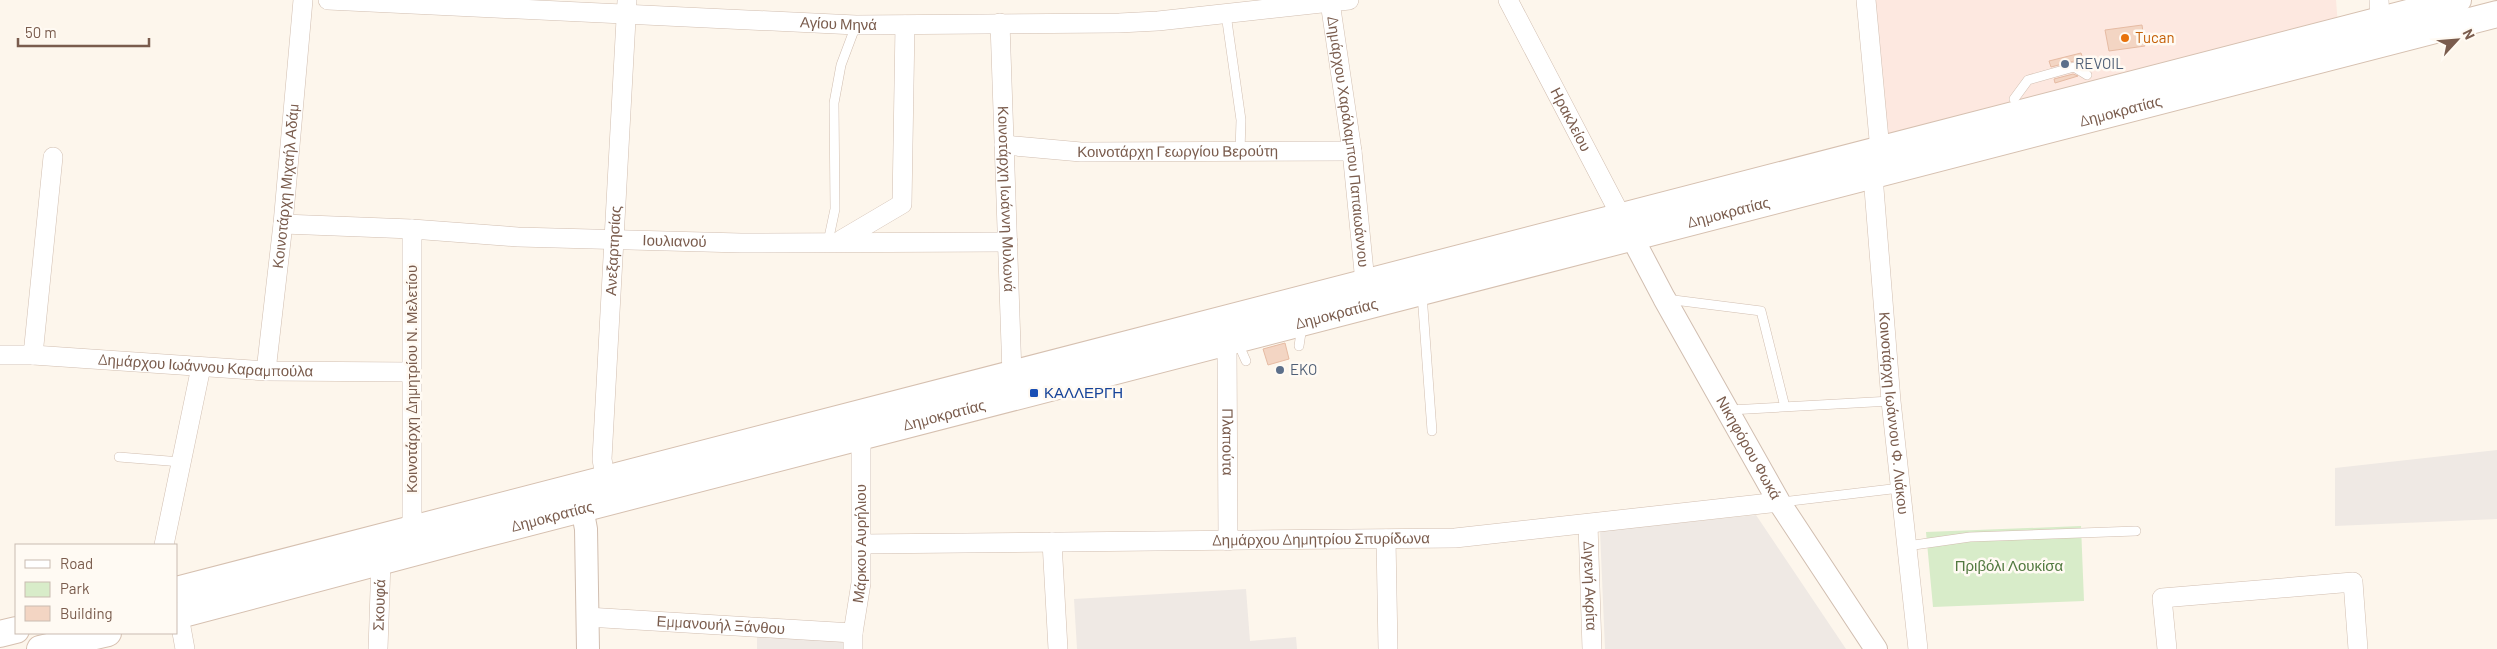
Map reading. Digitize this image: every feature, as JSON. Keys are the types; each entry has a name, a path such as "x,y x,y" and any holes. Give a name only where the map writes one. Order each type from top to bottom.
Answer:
{"main road":[{"name":"Δημοκρατίας","path":"607,490 861,438 1236,348 1301,335 1422,293 1873,176 2305,52 2379,10 2458,0"},
{"name":"Δημοκρατίας","path":"178,616 381,561 580,497 1012,374 1365,282 1880,150 2305,52 2497,14"},
{"name":"Δημοκρατίας","path":"178,589 412,529 580,497"},
{"path":"0,634 15,630"},
{"path":"40,649 104,634"}],"street":[{"name":"Κοινοτάρχη Μιχαήλ Αδάμ","path":"266,371 303,0"},
{"name":"Αγίου Μηνά","path":"328,0 627,7 856,25 1119,23 1226,14 1349,0"},
{"name":"Ηρακλείου","path":"1508,0 1633,239"},
{"path":"1866,0 1880,150"},
{"name":"Δημάρχου Χαράλαμπου Παπαιωάννου","path":"1330,2 1352,151 1365,282"},
{"name":"Ανεξαρτησίας","path":"607,490 602,459 627,7"},
{"name":"Κοινοτάρχη Ιωάννη Μυλωνά","path":"1000,23 1012,374"},
{"path":"833,241 902,204 905,25"},
{"name":"Κοινοτάρχη Γεωργίου Βερούτη","path":"1004,145 1081,152 1352,151"},
{"path":"33,355 53,157"},
{"name":"Κοινοτάρχη Ιωάννου Φ. Λιάκου","path":"1873,176 1891,401 1918,649"},
{"name":"Ιουλιανού","path":"282,224 412,229 518,237 614,240 741,243 833,241 1008,242"},
{"name":"Κοινοτάρχη Δημητρίου Ν. Μελετίου","path":"412,229 412,529"},
{"name":"Νικηφόρου Φωκά","path":"1633,239 1664,298 1779,502 1876,649"},
{"name":"Πλαπούτα","path":"1228,541 1236,348"},
{"name":"Δημάρχου Ιωάννου Καραμπούλα","path":"0,355 33,355 266,371 412,372"},
{"path":"164,544 201,367"},
{"name":"Μάρκου Αυρήλιου","path":"853,641 862,583 861,438"},
{"path":"580,497 586,529 588,649"},
{"name":"Δημάρχου Δημητρίου Σπυρίδωνα","path":"861,544 1454,538 1779,502"},
{"name":"Διγενή Ακρίτα","path":"1588,524 1592,649"},
{"path":"1386,540 1388,649"},
{"path":"1052,542 1058,649"},
{"name":"Σκουφά","path":"378,649 381,561"},
{"path":"2167,649 2162,598 2353,582 2358,649"},
{"path":"178,616 185,649"},
{"name":"Εμμανουήλ Ξάνθου","path":"587,616 853,641"}],"lane":[{"path":"1226,14 1241,120 1240,151"},
{"path":"833,241 835,209 834,103 841,65 856,25"},
{"path":"2014,99 2028,80 2074,67 2087,75"},
{"path":"1422,293 1432,431"},
{"path":"1664,298 1761,311 1785,407"},
{"path":"1727,410 1891,401"},
{"path":"120,457 181,462"},
{"path":"1779,502 1900,488"},
{"path":"1907,546 1970,538 2136,531"}],"shaded area":[{"path":"1875,0 2336,0 2338,26 1887,141"},
{"path":"2497,450 2497,519 2335,526 2335,468"},
{"path":"1756,515 1846,649 1605,649 1600,531"},
{"path":"1246,589 1250,641 1296,637 1297,649 1077,649 1074,599"},
{"path":"757,637 848,640 848,649 757,649"}],"green space":[{"name":"Πριβόλι Λουκίσα","path":"2081,526 2084,601 1933,607 1926,532"}],"building":[{"name":"Tucan","path":"2142,25 2145,46 2109,51 2105,30"},
{"path":"2081,53 2085,66 2074,61 2051,67 2049,61"},
{"path":"2073,74 2078,76 2055,83 2054,79"},
{"path":"1285,343 1289,359 1268,365 1263,349"}],"place":[{"name":"Tucan","path":"2125,38"},
{"name":"REVOIL","path":"2065,64"},
{"name":"EKO","path":"1280,370"},
{"name":"ΚΑΛΛΕΡΓΗ","path":"1034,393"}]}
